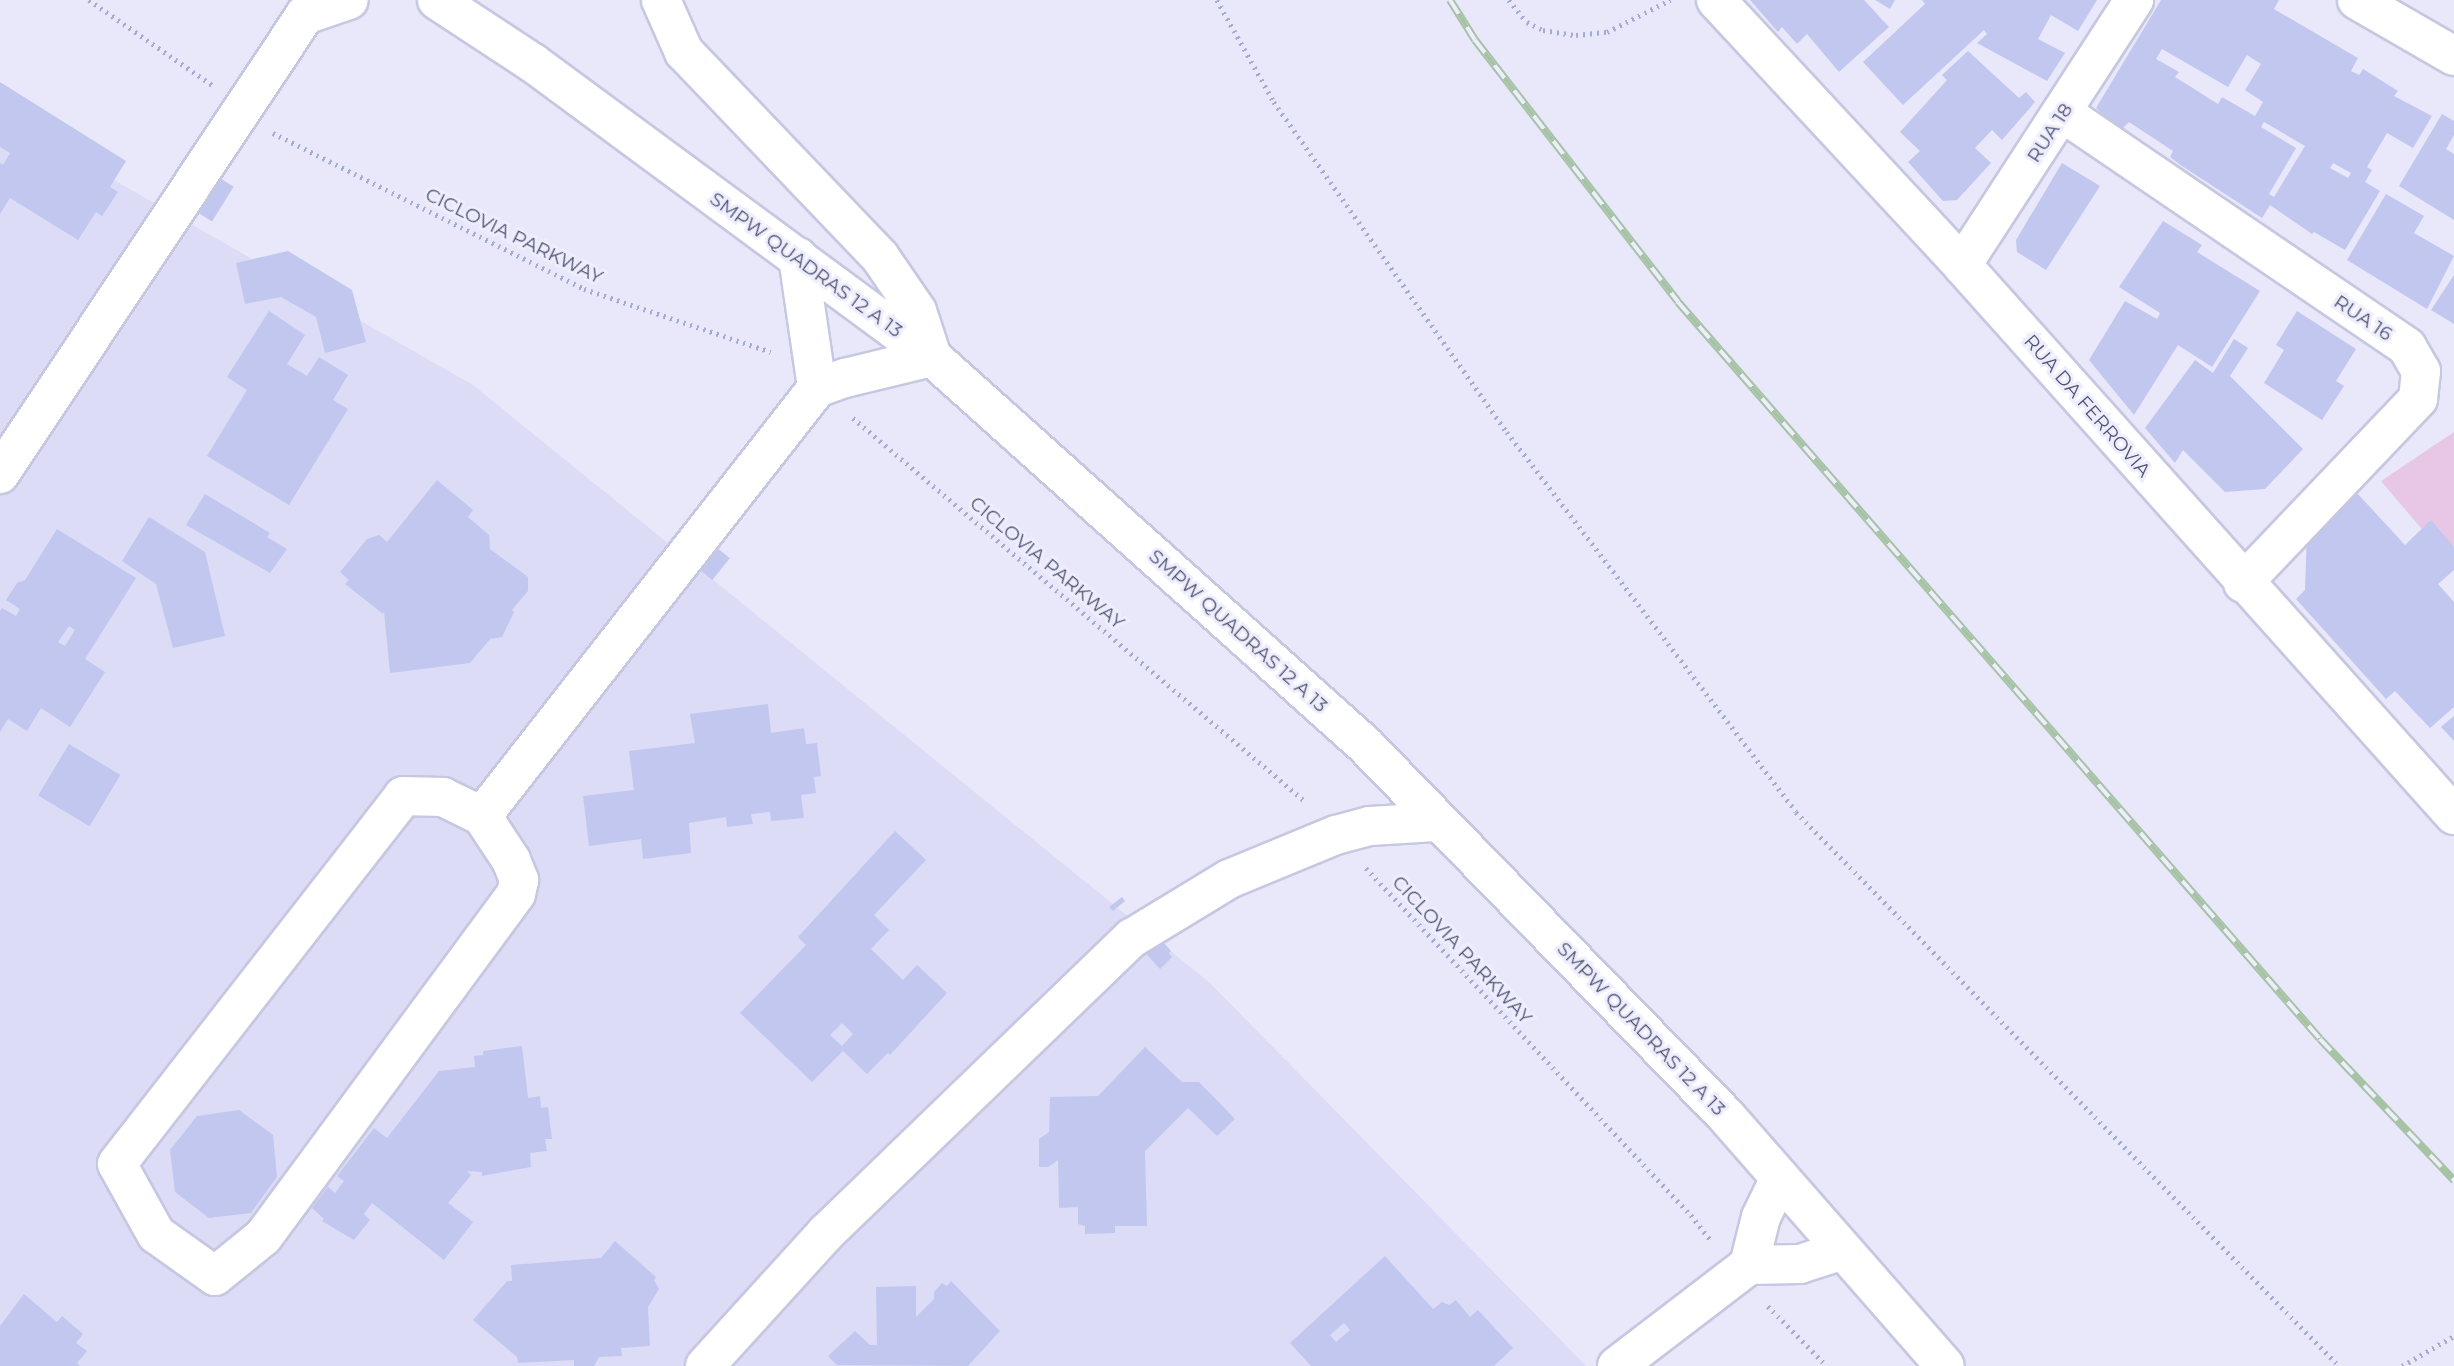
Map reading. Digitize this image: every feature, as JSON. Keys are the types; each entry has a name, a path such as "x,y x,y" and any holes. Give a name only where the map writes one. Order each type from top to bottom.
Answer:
{"street":[{"path":"0,474 241,109 302,8 349,0"},
{"name":"SMPW QUADRAS 12 A 13","path":"438,0 533,62 932,357 1364,744 1436,822 1726,1116 1945,1366"},
{"path":"482,816 817,388 845,378 932,357 917,311 880,257 684,52 661,0"},
{"name":"RUA DA FERROVIA","path":"1716,0 1962,265 2243,583 2454,815"},
{"name":"RUA 18","path":"1962,265 2134,0"},
{"path":"2357,0 2454,56"},
{"name":"RUA 16","path":"2063,113 2407,347 2421,371 2418,400 2243,583"},
{"path":"798,257 817,388"},
{"path":"403,796 443,797 482,816 511,860 519,880 516,894 263,1237 215,1276 156,1234 117,1164 403,796"},
{"path":"705,1366 826,1233 1132,938 1228,879 1336,835 1370,825 1436,822"},
{"path":"1617,1366 1742,1269 1761,1217 1780,1178"},
{"path":"1742,1269 1800,1264 1843,1250"}],"path":[{"name":"CICLOVIA PARKWAY","path":"89,0 192,68 266,130 584,289 778,355 1315,810 1742,1269 1826,1366"},
{"path":"1217,0 1274,102 1507,432 1796,811 2339,1366"},
{"path":"1509,0 1527,22 1576,35 1607,32 1670,0"},
{"path":"2402,1366 2454,1336"}],"shaded area":[{"path":"0,115 473,385 1210,983 1586,1366 0,1366"},
{"path":"2454,432 2454,567 2381,481"}],"building":[{"path":"1750,0 1864,0 1889,27 1839,72 1807,34 1797,44 1782,27 1778,32"},
{"path":"1875,0 1895,0 1890,9"},
{"path":"1922,0 2097,0 2078,31 2051,15 2038,39 2065,53 2047,81 1977,43 1987,34 1984,30 1903,105 1863,62 1925,4"},
{"path":"2161,0 2279,0 2274,9 2358,58 2351,71 2359,75 2363,69 2398,91 2394,96 2432,116 2413,148 2387,133 2367,167 2372,170 2365,182 2380,191 2345,250 2314,232 2312,234 2270,205 2262,218 2170,157 2173,151 2129,122 2120,131 2096,108","holes":["2162,49 2228,87 2247,55 2261,64 2245,90 2263,102 2255,116 2222,97 2218,104 2175,77 2179,72 2156,59","2264,122 2305,146 2274,197 2269,194 2296,148 2261,127","2333,163 2351,173 2348,178 2330,168"]},
{"path":"1968,51 2019,98 2026,92 2035,102 2002,140 1992,130 1975,148 1991,163 1957,200 1943,201 1908,162 1920,151 1900,132 1947,80 1942,75"},
{"path":"0,82 126,161 110,187 118,192 102,216 96,212 78,240 10,198 0,214 0,163 3,165 10,153 0,147"},
{"path":"2442,114 2454,121 2454,135 2446,149 2454,154 2454,220 2399,186"},
{"path":"2062,163 2100,186 2046,270 2017,252 2016,240"},
{"path":"215,175 234,187 212,221 193,210"},
{"path":"2386,194 2424,216 2414,233 2454,256 2427,309 2347,260"},
{"path":"2163,221 2202,245 2197,252 2260,291 2212,367 2178,345 2134,415 2089,360 2125,301 2157,319 2160,313 2119,287"},
{"path":"288,251 352,290 366,342 325,353 316,317 281,297 245,304 236,263"},
{"path":"2454,275 2454,324 2431,310"},
{"path":"269,311 305,335 287,364 307,376 319,357 348,375 333,400 348,409 289,505 207,456 247,390 227,377"},
{"path":"2297,311 2356,349 2336,381 2344,386 2322,420 2264,383 2284,350 2276,345"},
{"path":"2234,339 2248,348 2230,376 2303,449 2265,489 2225,492 2183,450 2175,463 2145,428 2195,360 2213,373"},
{"path":"437,480 473,510 468,517 489,535 490,549 528,577 528,591 512,610 514,612 502,637 490,639 470,663 390,673 384,611 383,614 345,584 349,580 340,572 367,539 379,535 387,542"},
{"path":"2357,493 2405,545 2431,520 2454,547 2454,570 2438,584 2454,602 2454,707 2430,728 2395,691 2386,699 2296,599 2305,590 2307,533 2331,517"},
{"path":"205,494 270,533 267,537 287,549 270,573 186,525"},
{"path":"149,517 205,552 225,636 173,648 156,584 122,561"},
{"path":"57,529 136,578 85,659 105,672 70,727 41,708 27,731 8,719 0,732 0,611 2,608 16,616 20,609 6,600 17,583 25,580","holes":["69,626 75,630 65,646 58,642"]},
{"path":"705,538 730,558 712,580 687,560"},
{"path":"768,704 771,733 804,728 806,744 817,743 821,776 814,777 816,793 801,795 804,818 771,821 770,812 751,814 753,824 727,827 726,817 689,823 691,853 643,859 641,839 589,846 583,796 634,790 629,751 695,743 690,714"},
{"path":"2454,716 2454,741 2441,727"},
{"path":"69,744 120,775 90,826 38,795"},
{"path":"895,831 926,860 874,915 889,930 871,949 903,980 917,965 947,993 890,1055 888,1053 867,1074 843,1051 812,1082 740,1013 806,945 798,937","holes":["842,1023 853,1034 842,1046 830,1035"]},
{"path":"1122,897 1125,901 1113,911 1109,907"},
{"path":"1157,935 1171,951 1169,953 1172,957 1160,969 1142,949"},
{"path":"522,1046 528,1098 540,1096 541,1108 548,1107 552,1139 545,1139 547,1151 530,1153 531,1167 482,1176 482,1172 467,1171 471,1175 448,1203 473,1222 444,1260 372,1203 364,1214 370,1220 354,1240 322,1221 324,1219 312,1208 328,1187 335,1193 344,1181 337,1176 374,1128 387,1138 439,1071 475,1067 474,1056 483,1055 483,1051"},
{"path":"1145,1047 1182,1082 1199,1082 1235,1119 1217,1136 1188,1108 1145,1151 1147,1226 1115,1226 1115,1233 1085,1234 1085,1226 1078,1224 1078,1207 1059,1208 1058,1160 1048,1167 1039,1167 1039,1139 1049,1132 1050,1097 1098,1096"},
{"path":"239,1110 273,1135 277,1177 251,1213 209,1218 175,1192 170,1150 197,1116"},
{"path":"615,1241 656,1277 654,1280 659,1289 648,1307 650,1346 621,1348 622,1356 599,1357 594,1366 574,1366 574,1360 518,1363 517,1357 473,1320 507,1281 512,1281 511,1265 601,1258"},
{"path":"1385,1256 1433,1309 1442,1302 1449,1305 1456,1300 1470,1317 1478,1310 1513,1348 1494,1366 1311,1366 1290,1343","holes":["1344,1323 1350,1330 1336,1342 1330,1335"]},
{"path":"951,1281 1000,1331 968,1366 837,1365 828,1356 855,1331 870,1345 877,1345 876,1287 916,1286 916,1317 934,1299 934,1292 942,1283 947,1286"},
{"path":"24,1294 57,1322 62,1316 83,1334 76,1343 87,1351 77,1363 80,1366 0,1366 0,1326"}],"railway":[{"path":"1450,0 1475,40 1678,302 2320,1039 2454,1180"}]}
